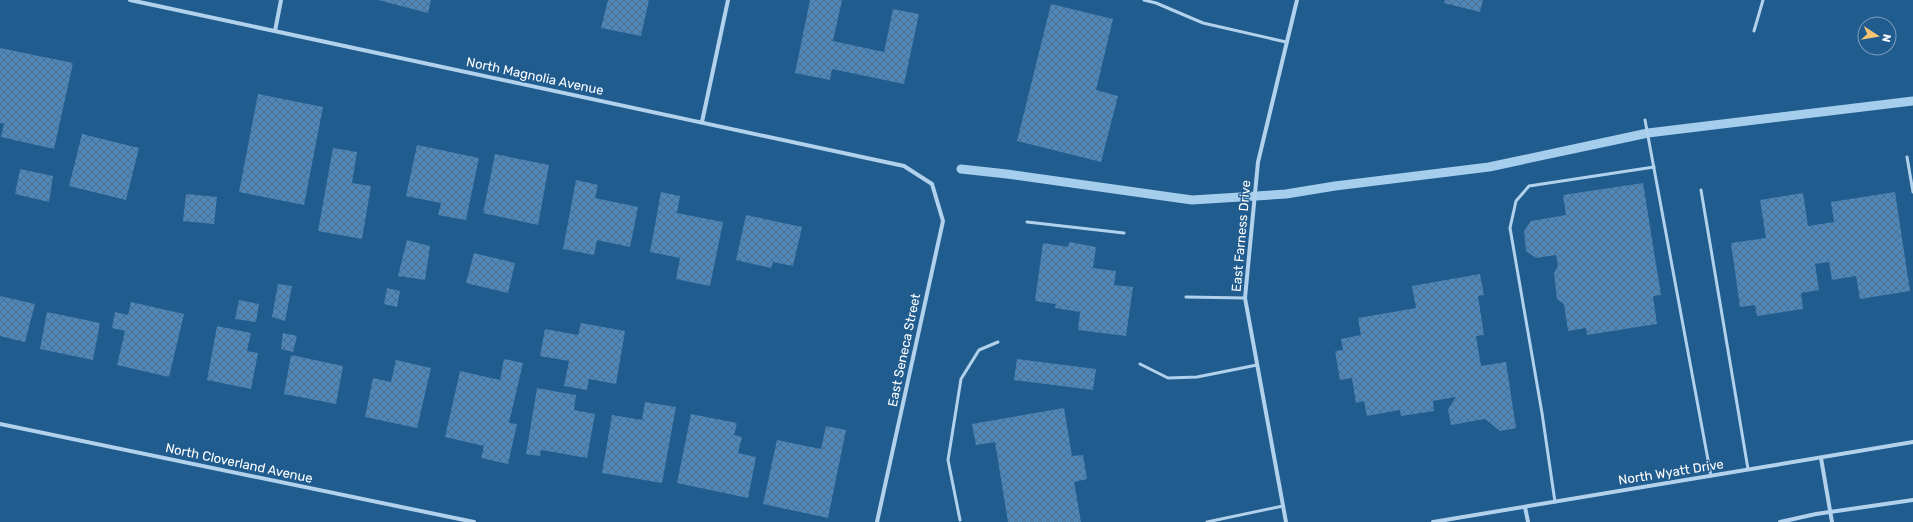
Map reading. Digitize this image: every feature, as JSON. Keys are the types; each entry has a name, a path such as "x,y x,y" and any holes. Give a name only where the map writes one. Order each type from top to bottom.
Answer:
{"street":[{"name":"North Magnolia Avenue","path":"130,0 904,166 932,184"},
{"path":"275,31 281,0"},
{"path":"702,122 728,0"},
{"name":"East Farness Drive","path":"1286,522 1245,298 1258,162 1297,0"},
{"name":"East Seneca Street","path":"878,522 943,221 932,184"},
{"name":"North Cloverland Avenue","path":"0,424 474,522"},
{"name":"North Wyatt Drive","path":"1433,522 1913,442"},
{"path":"1821,458 1832,522"},
{"path":"1780,522 1830,512 1913,500"},
{"path":"1525,507 1528,522"}],"lane":[{"path":"1144,0 1156,3 1203,23 1286,42"},
{"path":"1754,31 1763,0"},
{"path":"1645,120 1711,476"},
{"path":"1907,157 1913,192"},
{"path":"1554,502 1542,413 1510,228 1516,201 1529,186 1654,167"},
{"path":"1701,190 1748,469"},
{"path":"1027,222 1124,233"},
{"path":"1186,297 1245,298"},
{"path":"960,520 948,460 961,379 979,350 998,342"},
{"path":"1140,364 1168,378 1197,377 1257,365"},
{"path":"1207,522 1283,506"}],"building":[{"path":"378,0 431,0 428,13"},
{"path":"608,0 649,0 641,36 601,28"},
{"path":"810,0 842,0 833,41 884,52 893,9 919,14 904,84 832,69 830,80 795,73"},
{"path":"1445,0 1483,0 1480,12 1444,3"},
{"path":"1051,4 1113,19 1096,90 1118,96 1101,162 1017,141"},
{"path":"0,48 73,63 54,149 1,137 4,124 0,123"},
{"path":"258,94 323,107 304,205 239,192"},
{"path":"82,134 139,148 126,200 69,186"},
{"path":"417,145 479,158 466,220 438,215 441,203 406,196"},
{"path":"333,148 357,152 352,183 371,186 362,239 318,231"},
{"path":"495,154 549,165 538,225 483,213"},
{"path":"20,169 53,176 49,202 15,194"},
{"path":"576,180 598,185 595,198 638,207 630,247 597,240 594,255 563,249"},
{"path":"1643,183 1661,295 1653,296 1657,324 1587,335 1586,328 1568,331 1564,304 1557,299 1554,273 1558,266 1556,255 1536,258 1526,251 1524,231 1531,221 1566,215 1563,195"},
{"path":"661,192 680,196 677,213 723,222 710,286 676,279 680,258 650,252"},
{"path":"1895,192 1910,291 1860,299 1856,276 1832,280 1829,262 1815,264 1819,290 1801,293 1803,309 1757,316 1755,305 1740,307 1731,243 1766,238 1760,200 1803,193 1808,226 1834,222 1831,202"},
{"path":"186,194 217,197 214,224 183,221"},
{"path":"746,215 802,227 793,266 773,262 771,268 736,260"},
{"path":"407,240 430,246 425,280 398,276"},
{"path":"1069,242 1096,247 1093,268 1116,271 1114,285 1133,287 1126,336 1078,330 1080,312 1055,308 1056,304 1035,301 1043,243 1068,247"},
{"path":"474,253 515,263 508,293 466,283"},
{"path":"1480,274 1484,295 1478,296 1484,335 1476,336 1481,366 1506,362 1516,428 1500,431 1485,419 1451,425 1448,409 1456,397 1433,401 1434,411 1401,416 1400,410 1367,416 1364,401 1356,403 1352,378 1340,380 1335,351 1343,350 1341,339 1361,335 1358,318 1416,308 1412,286"},
{"path":"278,284 292,286 285,321 272,317"},
{"path":"387,288 400,291 397,307 384,304"},
{"path":"0,296 35,304 25,342 0,336"},
{"path":"239,300 259,304 256,322 235,319"},
{"path":"131,302 184,314 169,377 117,365 125,331 112,328 115,312 128,315"},
{"path":"47,312 100,323 93,360 40,349"},
{"path":"581,323 625,331 616,384 589,379 587,390 564,386 569,361 540,356 545,329 578,335"},
{"path":"217,326 251,333 247,351 258,353 251,389 207,380"},
{"path":"283,333 297,336 293,352 281,349"},
{"path":"291,355 343,366 336,404 284,394"},
{"path":"504,359 523,363 509,423 517,424 508,464 481,458 484,446 445,437 460,371 500,380"},
{"path":"1017,359 1096,369 1093,390 1014,380"},
{"path":"396,360 431,368 417,428 365,417 373,378 391,382"},
{"path":"537,388 576,395 574,410 595,414 587,458 541,450 540,456 526,454"},
{"path":"645,402 676,407 662,483 602,473 612,415 642,420"},
{"path":"1064,408 1072,456 1083,455 1087,479 1074,482 1081,522 1008,522 995,442 976,445 972,424"},
{"path":"691,414 737,423 734,435 742,437 738,453 756,457 748,498 677,483"},
{"path":"826,426 846,430 828,518 763,504 777,440 821,449"}],"waterway":[{"path":"961,169 1192,200 1286,194 1335,186 1489,167 1648,133 1913,101"}]}
